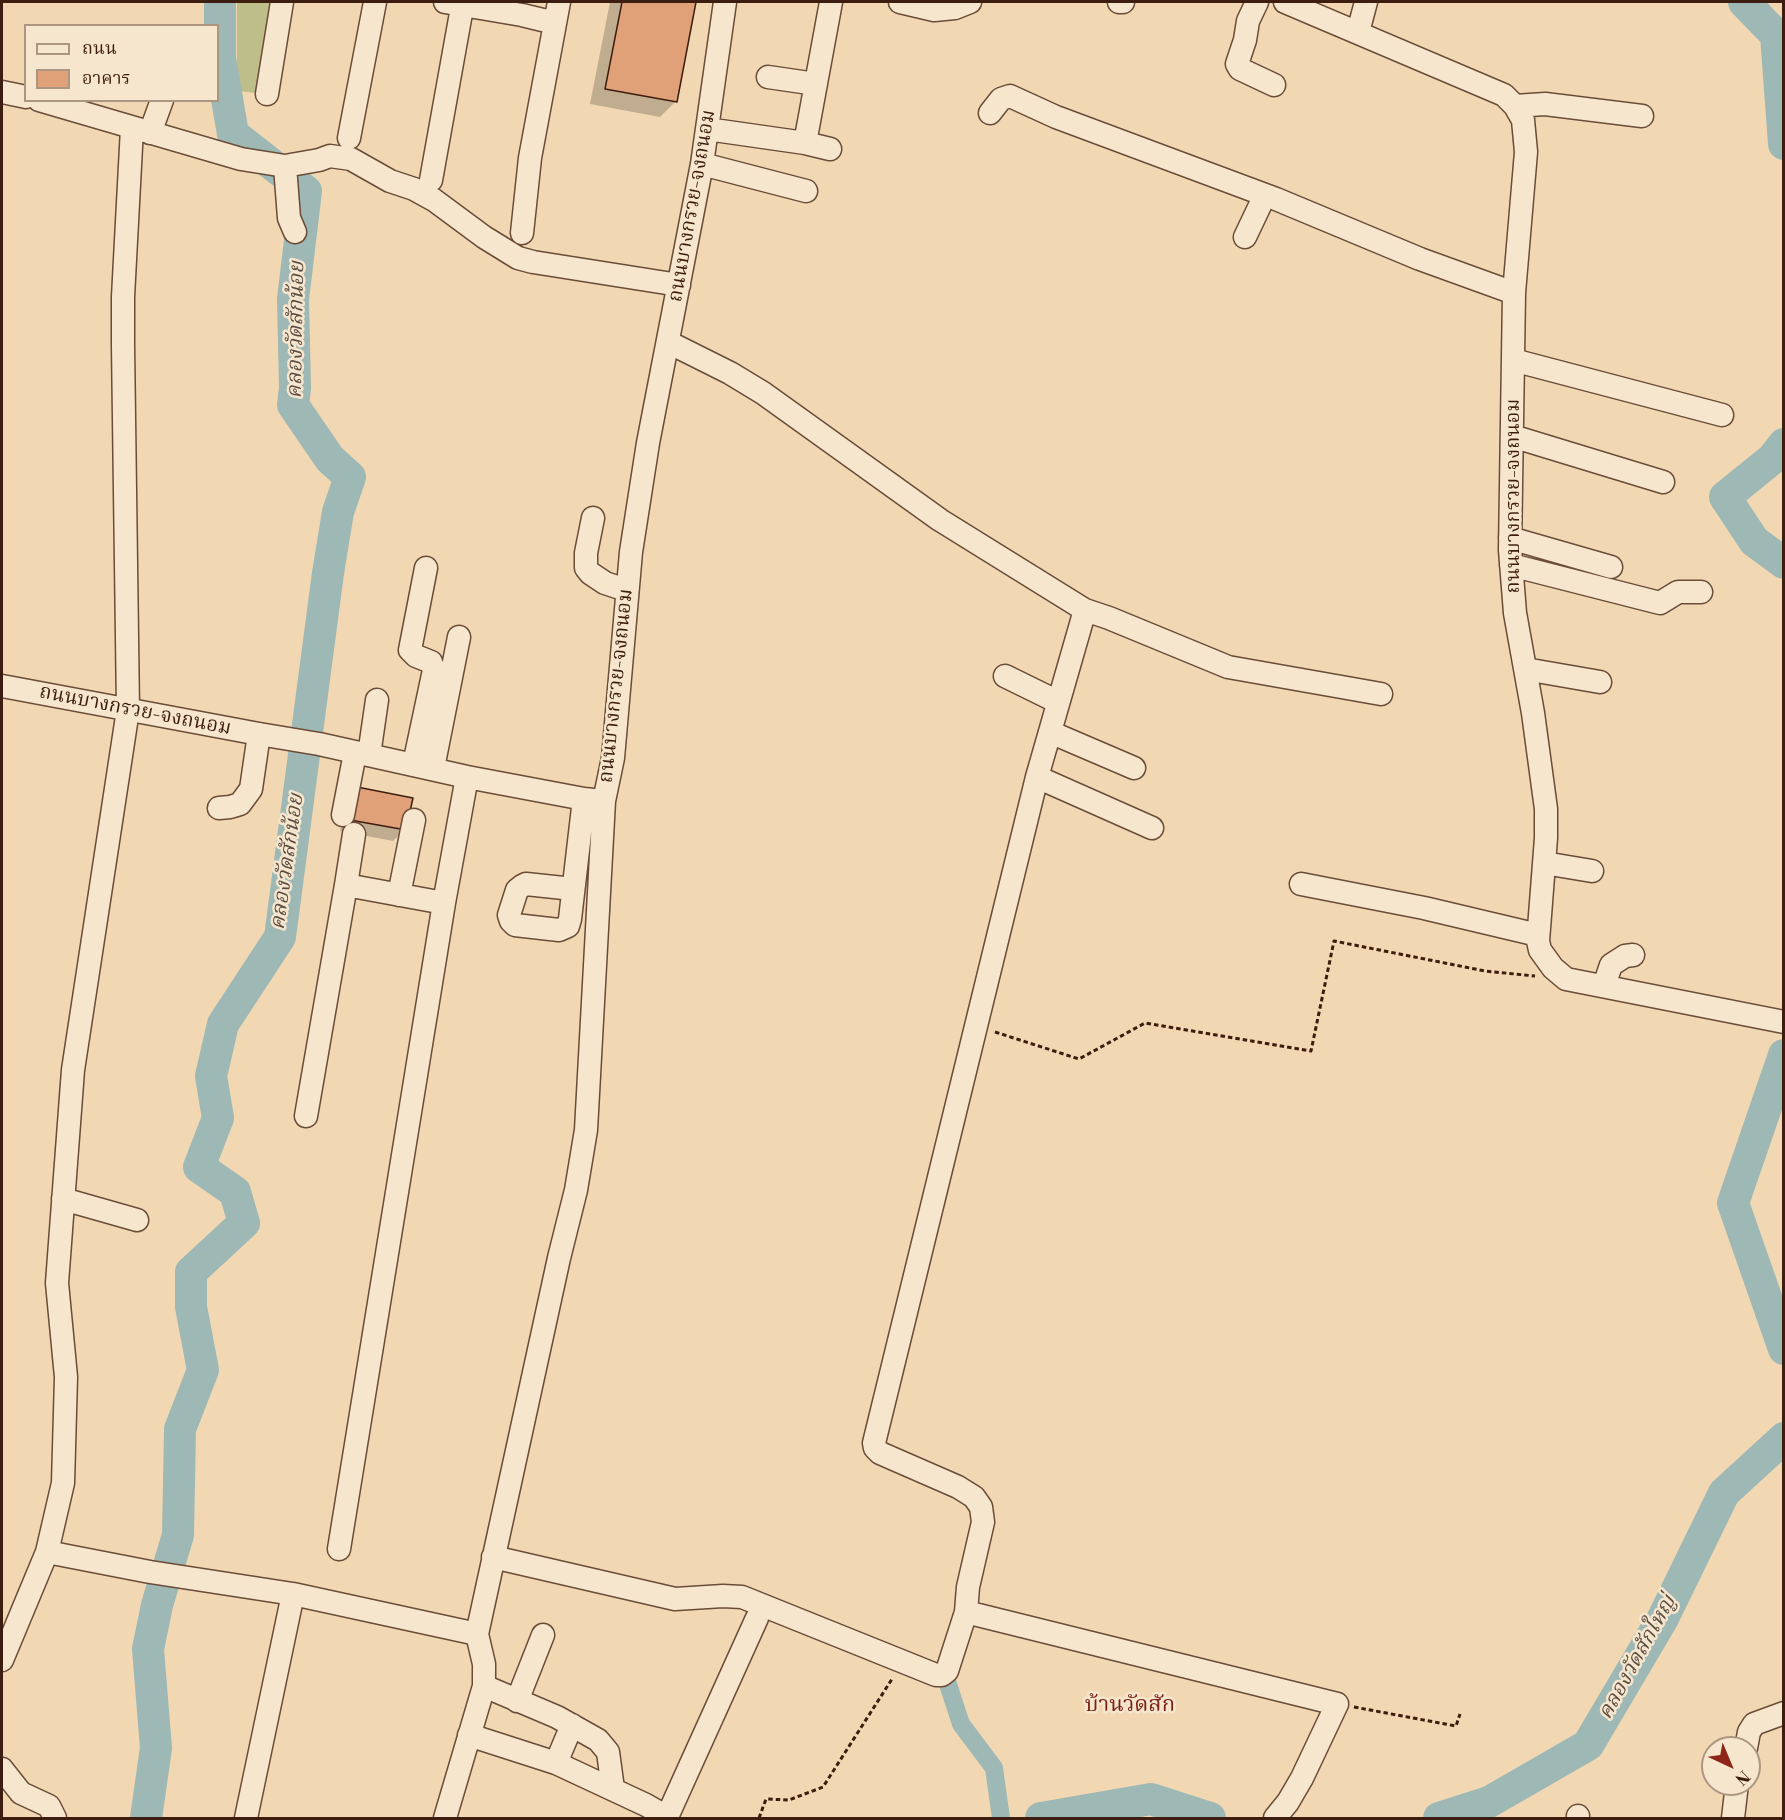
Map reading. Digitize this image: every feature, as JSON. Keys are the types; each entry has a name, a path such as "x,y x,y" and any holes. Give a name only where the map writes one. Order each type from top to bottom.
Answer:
{"street":[{"path":"267,94 282,2"},
{"path":"349,138 375,2"},
{"name":"ถนนบางกรวย-จงถนอม","path":"2,686 319,744 467,777 594,800 612,758 626,590 648,443 702,164 725,2"},
{"path":"805,143 831,2"},
{"path":"900,2 934,10 954,8 970,2"},
{"path":"1257,2 1248,21 1245,40 1237,64 1240,69 1274,85"},
{"path":"1286,2 1504,95 1515,106 1545,104 1642,116"},
{"path":"1358,32 1366,2"},
{"path":"431,180 457,3 522,15 557,12 530,158 522,233"},
{"path":"768,77 816,84"},
{"path":"2,92 24,98"},
{"path":"990,113 1001,99 1010,96 1046,112 1265,195 1420,259 1514,293"},
{"path":"46,102 241,159 285,166 330,156 351,159 390,181 414,189 434,200 484,237 518,258 679,285"},
{"path":"2,1660 47,1552 63,1483 66,1377 57,1283 73,1070 128,710 123,297 141,131 161,102"},
{"name":"ถนนบางกรวย-จงถนอม","path":"1515,106 1523,120 1526,152 1514,293 1511,565 1515,614 1544,788 1546,829 1538,936 1540,950 1545,958 1566,979"},
{"path":"707,129 805,143 830,149"},
{"path":"702,164 806,191"},
{"path":"285,166 289,218 295,232"},
{"path":"1245,237 1265,195"},
{"path":"668,342 756,388 940,520 1085,610 1228,666 1381,694"},
{"path":"1513,360 1722,415"},
{"path":"1512,436 1663,482"},
{"path":"593,518 586,553 586,568 605,583 626,590"},
{"path":"1510,538 1611,567"},
{"path":"1511,565 1660,603 1678,592 1701,592"},
{"path":"423,766 434,670 431,662 416,656 410,650 426,568"},
{"path":"492,1557 675,1599 723,1596 742,1598 936,1675 942,1675 947,1671 966,1612 968,1587 983,1522 981,1507 974,1497 958,1487 880,1453 874,1443 1037,777 1085,610"},
{"path":"423,766 459,637"},
{"path":"1525,669 1600,682"},
{"path":"1005,676 1058,702"},
{"path":"306,1116 346,885 348,825 362,754 377,700"},
{"path":"1050,732 1134,768"},
{"path":"219,808 240,804 251,789 259,734"},
{"path":"339,1549 444,903 467,777"},
{"path":"1037,777 1152,828"},
{"path":"573,889 594,800"},
{"path":"446,1818 484,1686 484,1664 477,1634 492,1557 576,1190 586,1130 594,800"},
{"path":"399,895 414,820"},
{"path":"1544,863 1592,871"},
{"path":"1301,884 1424,908 1538,936"},
{"path":"346,885 444,903"},
{"path":"1604,987 1611,965 1624,956 1633,955"},
{"path":"1566,979 1777,1021"},
{"path":"63,1199 137,1220"},
{"path":"47,1552 161,1574 293,1594 477,1634"},
{"path":"246,1818 293,1594"},
{"path":"966,1612 1337,1704 1302,1778 1288,1802 1275,1818"},
{"path":"469,1735 556,1762 666,1818 757,1618"},
{"path":"517,1701 543,1635"},
{"path":"484,1686 572,1725 598,1740 608,1752 613,1789"},
{"path":"1748,1736 1754,1724 1784,1713"},
{"path":"556,1762 572,1725"},
{"path":"2,1769 21,1793 49,1806 55,1818"},
{"path":"1733,1818 1736,1796"}],"path":[{"path":"975,1025 1079,1059 1145,1023 1311,1051 1334,941 1485,971 1566,979"},
{"path":"759,1818 766,1799 789,1800 823,1786 896,1674 900,1661"},
{"path":"1337,1704 1456,1726 1460,1714"}],"green space":[{"path":"237,2 289,2 267,94 237,91"}],"building":[{"path":"622,2 696,2 677,102 605,89"},
{"path":"357,787 413,798 406,830 350,820"}],"waterway":[{"name":"คลองวัดสักน้อย","path":"146,1818 156,1748 148,1649 157,1605 178,1535 180,1429 203,1370 191,1307 191,1272 244,1223 235,1192 199,1167 218,1118 211,1076 223,1024 280,937 328,573 338,512 350,477 330,459 293,405 295,388 293,299 306,191 233,134 220,58 220,2"},
{"name":"คลองวัดสักใหญ่","path":"1744,2 1776,35 1784,144"},
{"name":"คลองวัดสักใหญ่","path":"1784,444 1772,459 1725,497 1754,541 1784,563"},
{"name":"คลองวัดสักใหญ่","path":"1784,1055 1733,1203 1784,1349"},
{"name":"คลองวัดสักใหญ่","path":"1439,1818 1489,1802 1588,1745 1663,1618 1724,1493 1784,1438"},
{"path":"947,1681 961,1724 994,1768 1001,1818"},
{"name":"คลองวัดสักใหญ่","path":"1041,1818 1151,1799 1210,1818"}],"district":[{"name":"บ้านวัดสัก","path":"1130,1706"}]}
